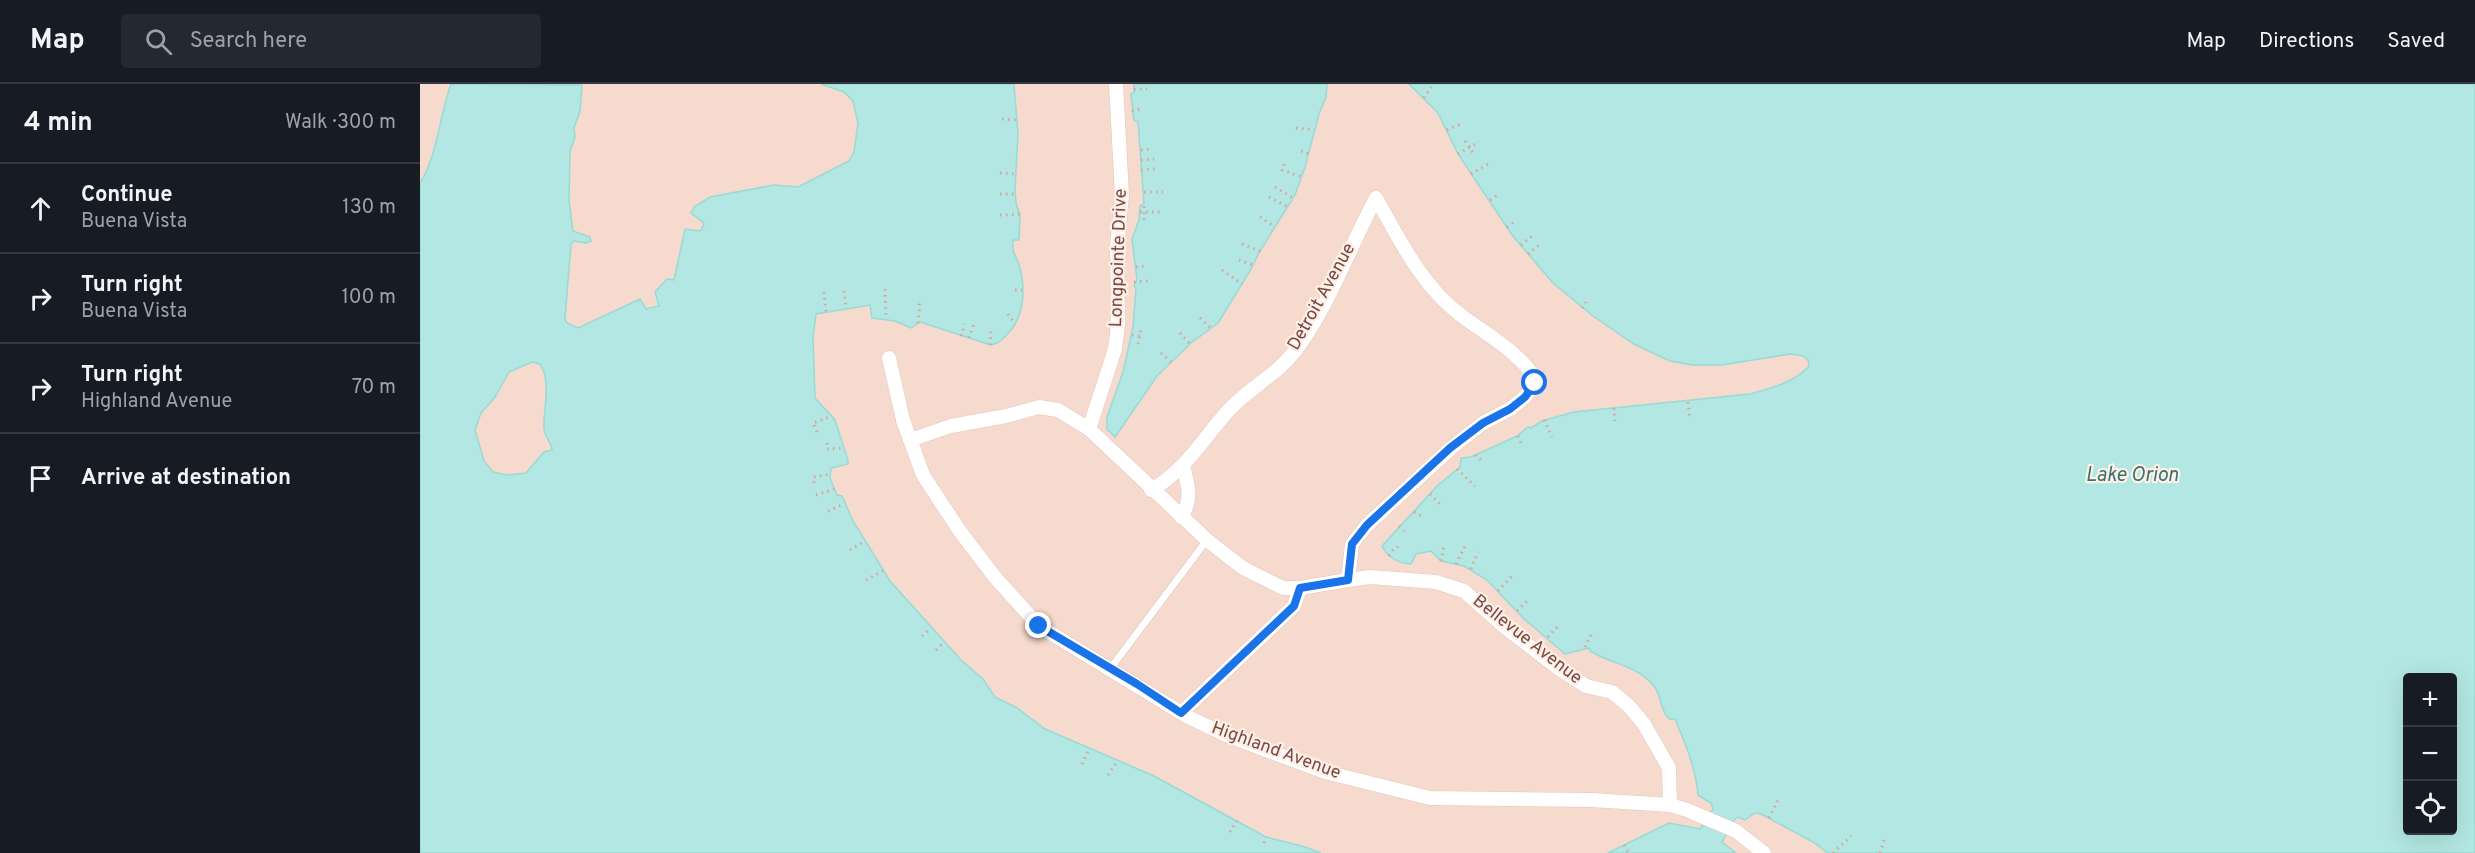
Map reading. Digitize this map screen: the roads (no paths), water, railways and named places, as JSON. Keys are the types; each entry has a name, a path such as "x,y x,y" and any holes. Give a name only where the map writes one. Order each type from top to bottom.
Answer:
{"street":[{"name":"Longpointe Drive","path":"1089,429 1115,349 1118,324 1117,248 1122,195 1116,84"},
{"name":"Detroit Avenue","path":"1151,489 1166,481 1183,466 1234,405 1269,377 1294,352 1333,283 1376,198 1419,272 1432,288 1451,308 1519,359 1534,375 1535,383 1525,397 1510,409 1483,423 1450,448 1367,525 1352,544 1348,580"},
{"name":"Highland Avenue","path":"889,358 903,420 922,475 940,503 1016,601 1039,626 1181,713 1226,735 1325,772 1430,798 1592,800 1670,805"},
{"path":"910,440 951,426 1006,416 1039,407 1058,410 1089,429 1181,517 1243,568 1282,588 1300,588 1294,606 1181,713"},
{"path":"1181,517 1188,507 1189,498 1183,466"},
{"name":"Bellevue Avenue","path":"1300,588 1370,578 1436,582 1464,591 1507,629 1558,668 1586,686 1612,692 1629,706 1644,724 1669,768 1670,805"},
{"path":"1670,805 1736,831 1764,852"}],"lane":[{"path":"1110,669 1207,540"}],"water":[{"path":"451,84 582,85 580,111 574,128 575,137 570,152 569,200 573,231 590,237 591,241 586,243 574,241 571,244 565,319 567,323 578,328 640,299 646,309 659,306 655,292 667,279 674,280 685,229 701,231 704,223 691,213 694,207 710,197 774,185 798,187 849,161 854,152 858,123 853,101 844,92 821,84 1014,84 1018,134 1015,189 1020,215 1019,240 1013,240 1013,248 1021,271 1023,289 1019,316 1006,336 991,345 920,322 911,328 895,321 872,318 870,305 816,314 813,338 815,398 835,420 848,460 848,464 831,468 830,478 837,495 842,496 853,521 890,581 961,660 983,679 995,697 1017,708 1045,729 1154,776 1266,837 1321,853 420,853 420,183 430,161","holes":["532,362 540,364 546,379 544,429 552,450 544,452 526,473 507,475 493,472 484,461 475,430 481,413 495,397 509,372"]},
{"path":"1134,84 1327,84 1326,97 1295,195 1250,271 1218,323 1191,343 1157,376 1115,437 1107,429 1107,417 1123,372 1133,327 1136,288 1134,286 1137,280 1132,239 1139,220 1140,206 1144,204 1138,122 1134,120 1131,94 1134,92"},
{"name":"Lake Orion","path":"1409,84 2475,84 2475,853 1828,853 1813,842 1755,813 1745,820 1738,817 1735,819 1722,842 1736,853 1608,853 1669,823 1700,829 1713,809 1711,803 1698,795 1683,737 1675,719 1669,719 1666,715 1656,689 1639,673 1590,651 1589,648 1565,654 1523,618 1487,580 1464,566 1441,561 1431,551 1416,554 1411,564 1402,562 1390,557 1382,546 1437,486 1460,467 1461,458 1471,457 1517,436 1528,427 1531,428 1542,421 1574,412 1750,394 1782,384 1804,372 1809,366 1808,360 1803,356 1791,354 1721,365 1692,365 1670,361 1634,344 1593,316 1553,283 1512,235 1458,154 1438,113"}]}
